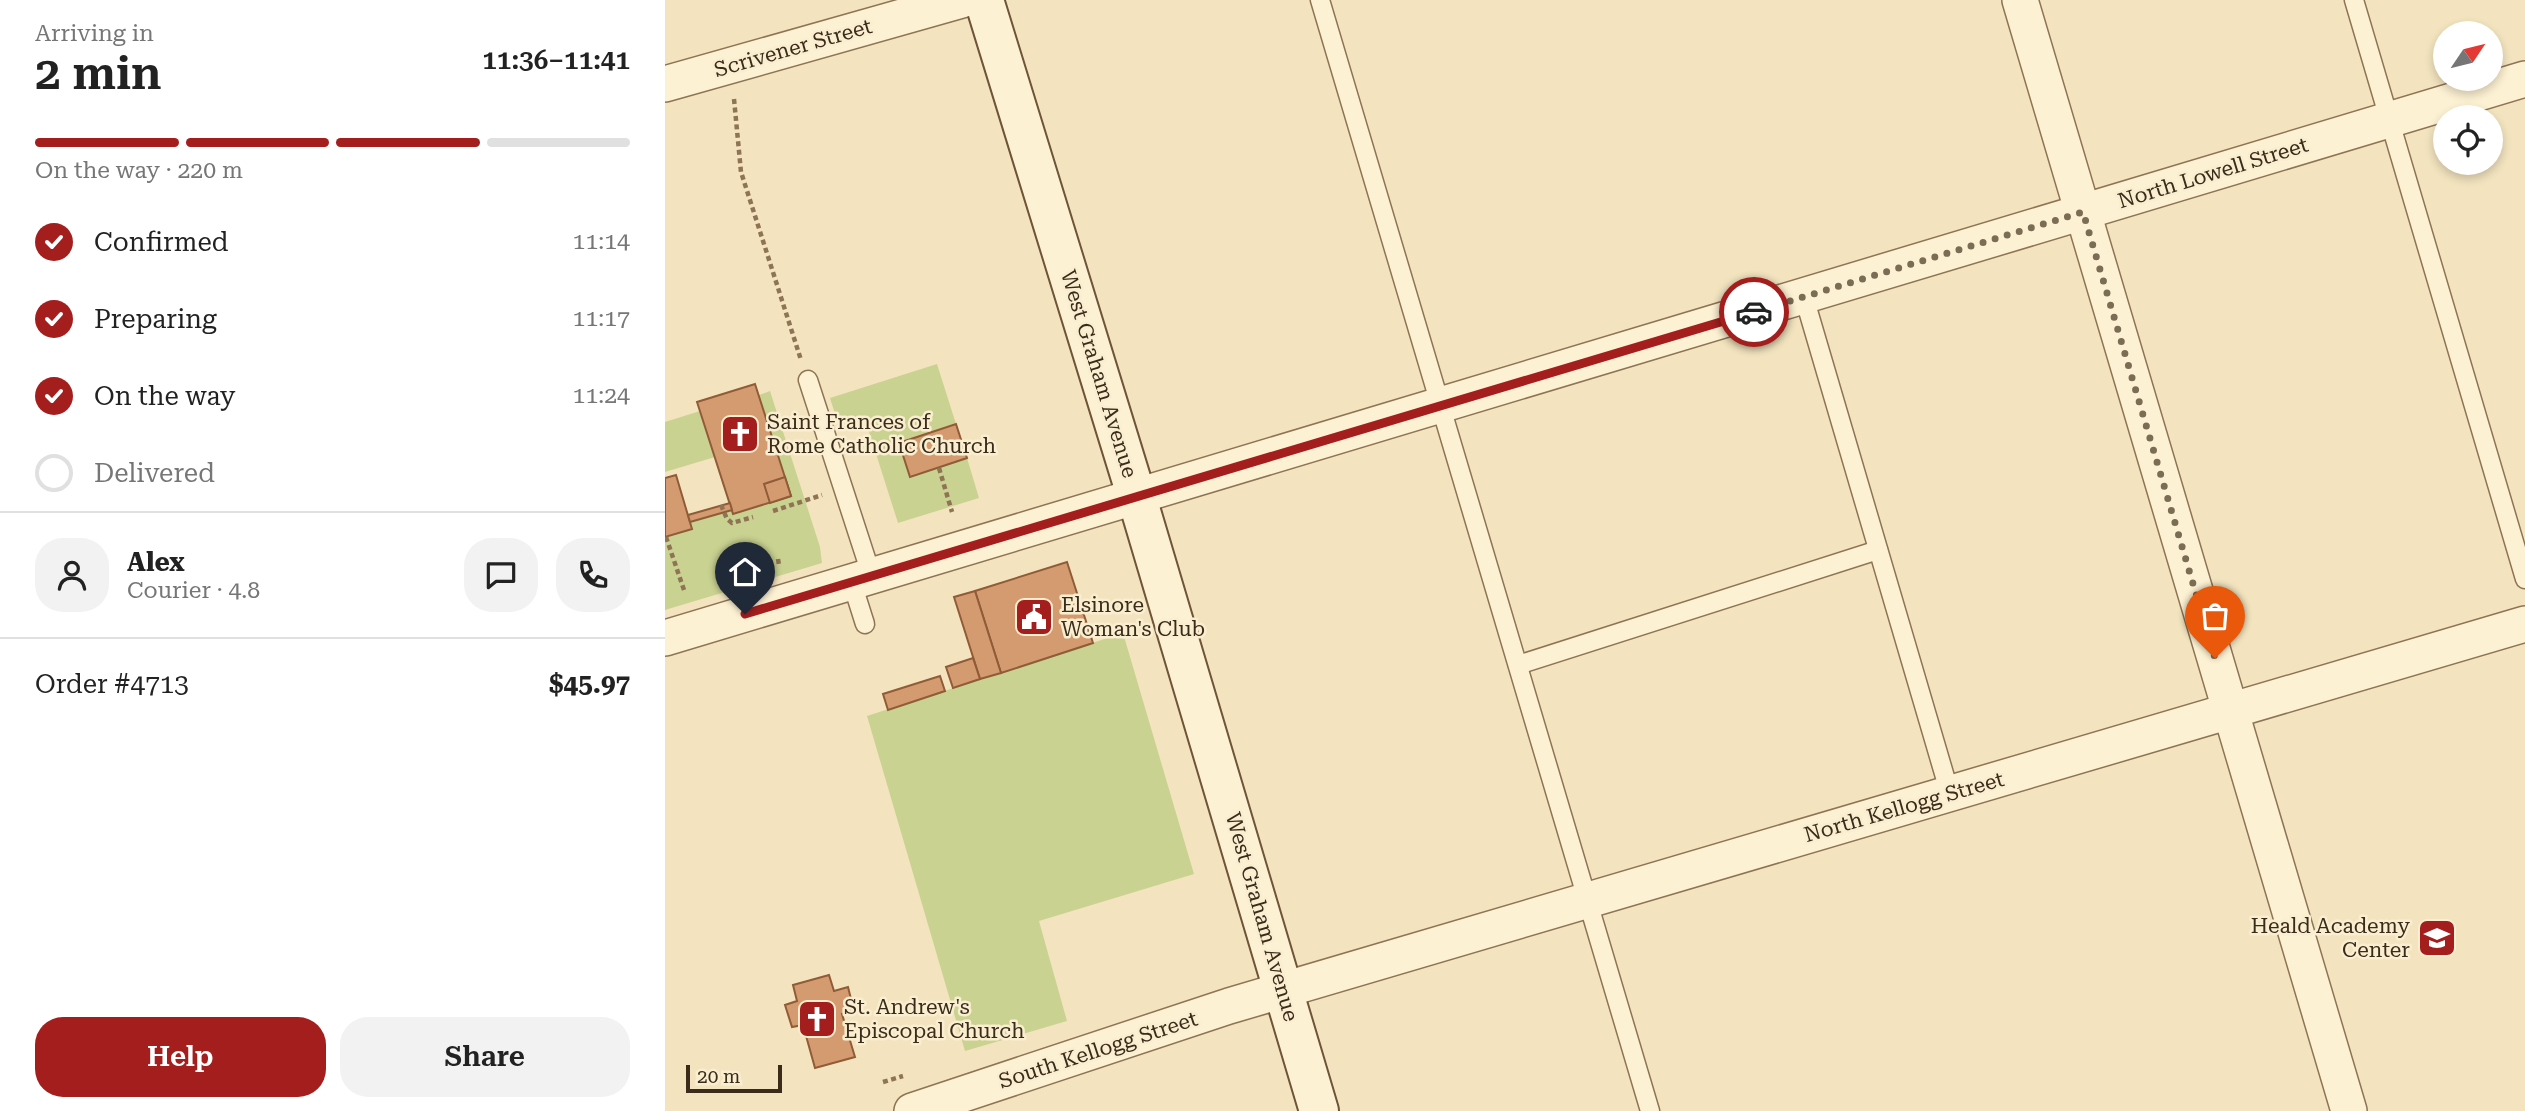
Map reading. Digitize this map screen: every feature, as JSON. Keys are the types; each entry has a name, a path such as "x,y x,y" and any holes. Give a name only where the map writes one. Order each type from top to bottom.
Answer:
{"main road":[{"name":"West Graham Avenue","path":"984,0 1137,498 1319,1111"}],"street":[{"name":"Scrivener Street","path":"665,84 962,0"},
{"path":"2020,0 2349,1111"},
{"name":"North Lowell Street","path":"665,638 1441,407 2525,79"},
{"name":"North Kellogg Street","path":"1284,991 2525,624"},
{"name":"South Kellogg Street","path":"912,1111 1229,1006 1284,991"}],"lane":[{"path":"1320,0 1650,1111"},
{"path":"2354,0 2525,579"},
{"path":"1804,297 1950,794"},
{"path":"807,380 844,487 862,580 865,624"},
{"path":"1518,665 1878,550"}],"path":[{"path":"724,68 737,110 741,172 807,380"},
{"path":"939,468 952,512"},
{"path":"773,511 844,487"},
{"path":"721,505 727,519 732,523 753,517"},
{"path":"666,537 685,593"},
{"path":"665,557 673,555"}],"green space":[{"path":"937,364 956,424 899,444 910,477 967,458 979,498 898,523 864,416 838,423 830,398"},
{"path":"770,391 820,547 822,563 665,610 665,537 692,529 690,522 732,510 734,514 791,496 759,395"},
{"path":"700,411 715,457 665,472 665,422"},
{"path":"1123,633 1194,874 1039,921 1067,1021 965,1051 867,716"}],"building":[{"name":"Saint Frances of Rome Catholic Church","path":"755,384 791,496 733,514 697,402"},
{"path":"956,424 967,458 910,477 899,443"},
{"path":"676,475 692,529 665,537 665,478"},
{"path":"785,477 791,496 770,503 764,484"},
{"path":"730,503 732,510 690,522 688,515"},
{"name":"Elsinore Woman's Club","path":"1067,562 1093,643 1001,673 975,591"},
{"path":"975,591 1001,673 980,679 954,597"},
{"path":"973,658 980,679 953,688 946,667"},
{"path":"940,676 945,691 888,710 883,694"},
{"name":"St. Andrew's Episcopal Church","path":"829,975 834,991 848,987 854,1011 842,1014 855,1057 815,1068 803,1025 792,1027 785,1005 797,1001 793,985"}],"way so far":[{"path":"1754,312 2083,212 2215,658"}],"place":[{"name":"Saint Frances of Rome Catholic Church","path":"740,434"},
{"name":"Elsinore Woman's Club","path":"1034,617"},
{"name":"Heald Academy Center","path":"2437,938"},
{"name":"St. Andrew's Episcopal Church","path":"817,1019"}],"route":[{"path":"745,614 1754,312"}]}
